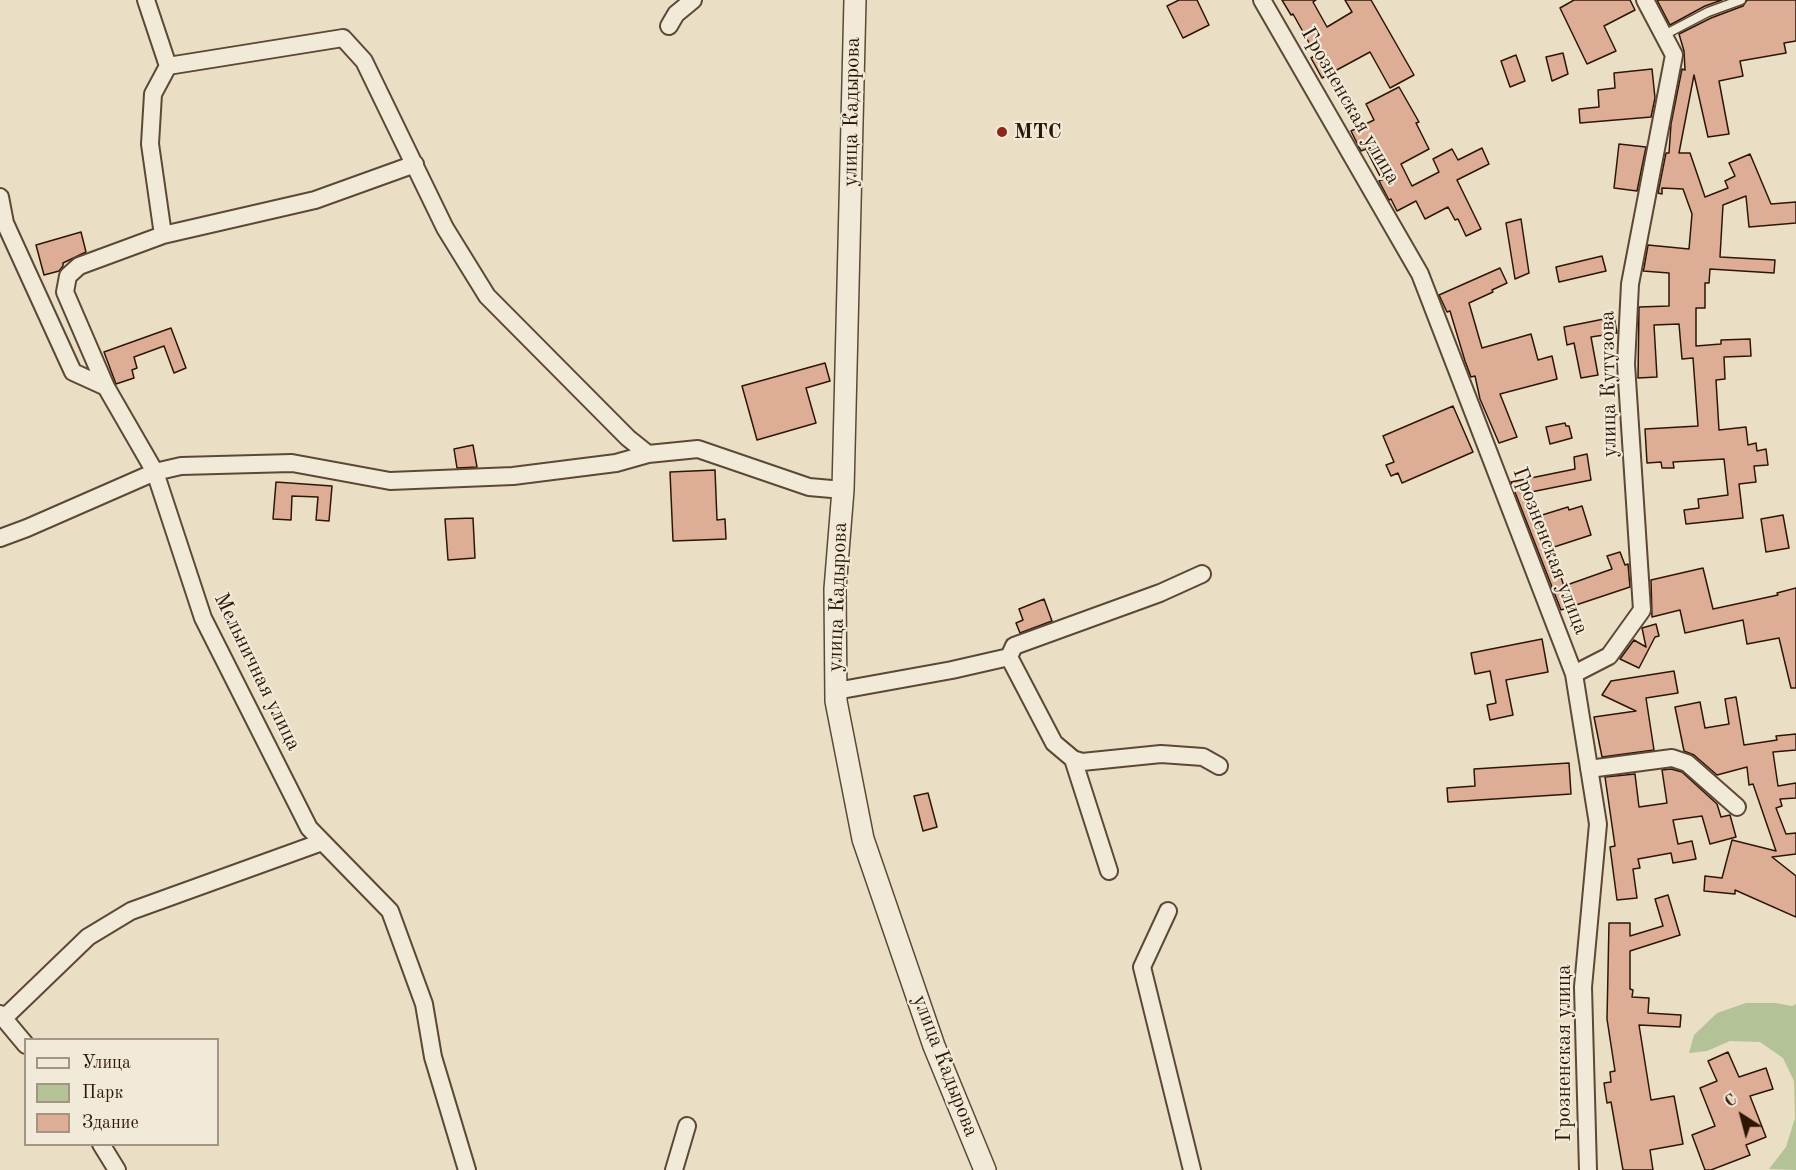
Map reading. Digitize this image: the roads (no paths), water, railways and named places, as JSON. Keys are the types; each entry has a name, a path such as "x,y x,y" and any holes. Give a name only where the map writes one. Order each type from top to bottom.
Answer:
{"street":[{"path":"146,0 168,66 153,94 150,144 163,235"},
{"path":"669,26 676,14 693,0"},
{"name":"улица Кадырова","path":"855,0 843,490 834,589 836,701 863,839 934,1046 986,1170"},
{"name":"Грозненская улица","path":"1262,0 1420,274 1574,674 1598,824 1583,987 1588,1170"},
{"name":"улица Кутузова","path":"1574,674 1609,657 1642,610 1626,364 1630,284 1674,55 1645,0"},
{"path":"168,66 343,38 364,61 445,228 488,296 628,438 648,454"},
{"name":"Мельничная улица","path":"415,164 315,200 163,235 79,266 68,276 65,292 106,387 155,472 203,618 309,828 390,911 424,1004 433,1058 467,1170"},
{"path":"0,197 2,224 73,372 106,387"},
{"path":"0,538 155,472 181,466 292,463 390,481 513,476 616,463 648,454 698,448 809,487 843,490"},
{"path":"1009,657 1014,646 1160,593 1202,574"},
{"path":"836,691 1009,657"},
{"path":"1009,657 1054,743 1073,759 1082,762 1161,754 1203,757 1219,766"},
{"path":"1589,769 1672,758 1687,763 1737,807"},
{"path":"1073,759 1109,871"},
{"path":"24,1043 2,1016 88,937 131,911 322,842"},
{"path":"1168,911 1142,967 1192,1170"},
{"path":"674,1170 687,1126"},
{"path":"102,1146 117,1170"}],"lane":[{"path":"1664,35 1708,12 1741,0"}],"place":[{"name":"МТС","path":"1002,132"}]}
